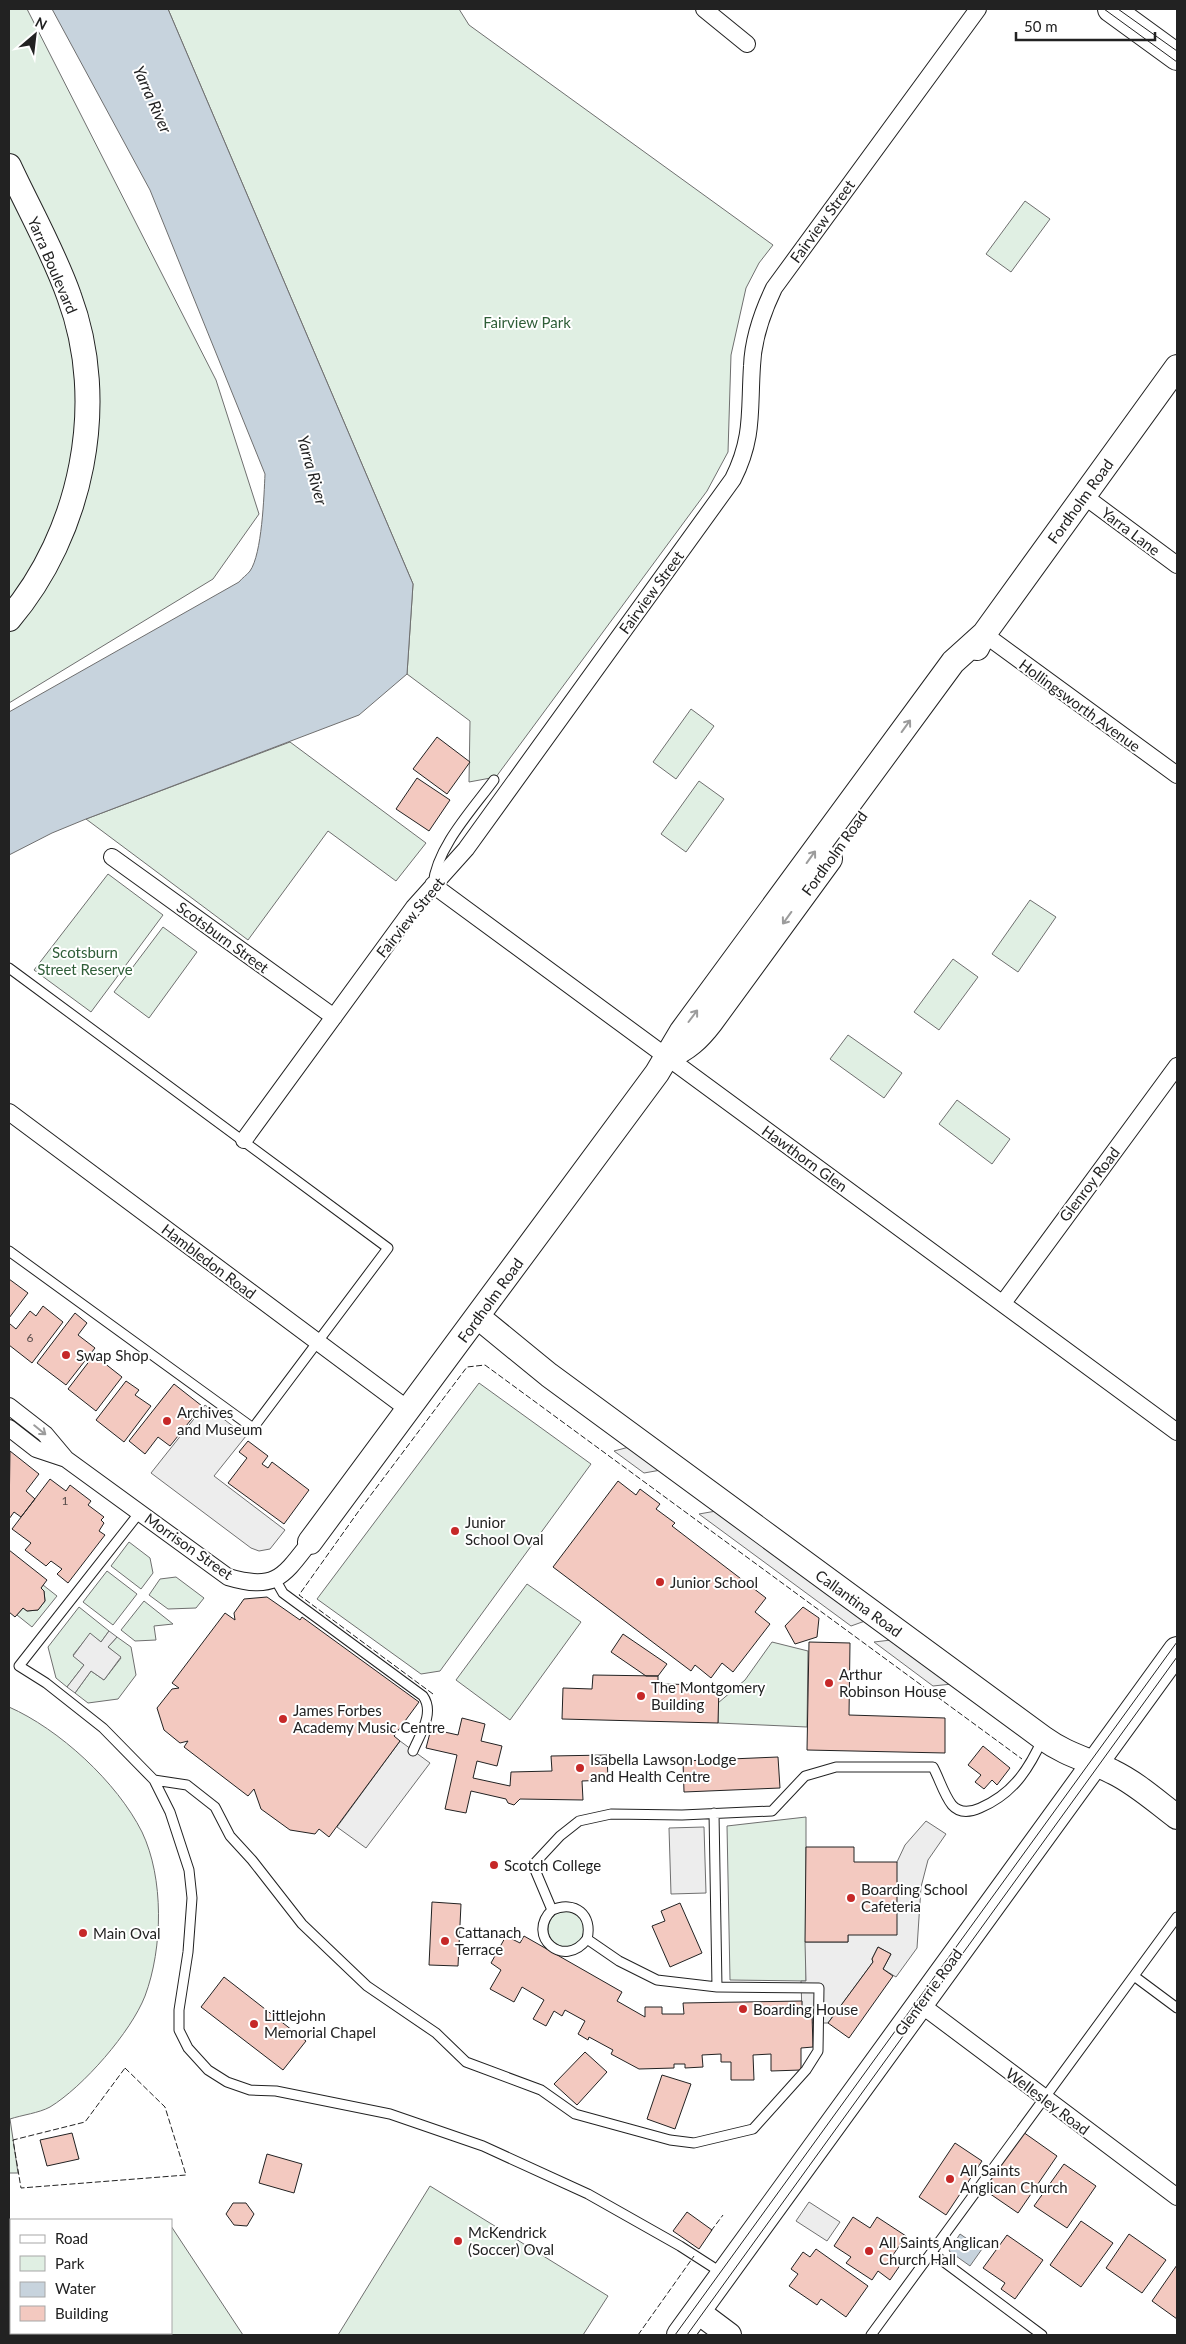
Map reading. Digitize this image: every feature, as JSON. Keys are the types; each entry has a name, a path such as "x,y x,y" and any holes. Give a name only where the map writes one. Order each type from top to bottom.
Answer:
{"main road":[{"path":"1111,9 1177,57"},
{"name":"Glenferrie Road","path":"680,2335 1177,1650"}],"street":[{"path":"704,9 747,44"},
{"name":"Fairview Street","path":"244,1140 414,907 466,849 733,479 745,453 749,435 752,416 752,365 755,342 766,305 774,288 978,9"},
{"name":"Yarra Boulevard","path":"9,166 70,296 82,340 87,378 87,421 82,464 72,507 42,572 24,602 9,619"},
{"name":"Fordholm Road","path":"310,1542 668,1057 682,1031 953,662 984,634 1177,368"},
{"name":"Yarra Lane","path":"1084,496 1177,565"},
{"name":"Hollingsworth Avenue","path":"984,634 1177,775"},
{"name":"Scotsburn Street","path":"112,857 334,1017"},
{"name":"Hawthorn Glen","path":"433,885 1177,1432"},
{"name":"Glenroy Road","path":"1003,1303 1177,1066"},
{"name":"Hambledon Road","path":"9,1112 409,1410"},
{"name":"Callantina Road","path":"473,1322 522,1365 549,1375 1043,1738 1068,1754 1123,1777 1177,1817"},
{"name":"Morrison Street","path":"9,1406 45,1434 66,1459 228,1577 257,1583 275,1579"},
{"name":"Morrison Street","path":"9,1428 36,1449 66,1459"},
{"path":"275,1579 286,1573 310,1542"},
{"name":"Wellesley Road","path":"920,2004 1177,2197"},
{"path":"697,2311 729,2335"}],"lane":[{"path":"433,885 435,870 442,853 494,780"},
{"path":"9,968 388,1248 253,1428 9,1251"},
{"path":"19,1666 140,1512"},
{"path":"275,1579 283,1593 423,1696 428,1703 429,1710 414,1751"},
{"path":"9,1662 46,1683 103,1728 154,1780 170,1812 189,1870 192,1898 188,1952 179,2010 179,2030 188,2048 208,2070 227,2082 250,2090 276,2091 390,2114 483,2146 588,2194 680,2246 724,2274"},
{"path":"552,1910 534,1865 560,1836 579,1821 611,1814 714,1813 772,1810 806,1776 836,1767 933,1767 952,1805 963,1812 971,1812 991,1803 1016,1784 1031,1764 1043,1738"},
{"path":"154,1780 187,1785 215,1807 230,1836 252,1860 302,1924 367,1986 436,2033 466,2062 541,2090 575,2114 670,2140 694,2143 753,2129 806,2070 818,2052 819,1988 717,1987 657,1980 638,1972 587,1939"},
{"path":"714,1813 717,1987"},
{"path":"567,1906 581,1912 588,1924 587,1939 578,1950 570,1952 555,1949 544,1936 544,1921 552,1910 567,1906"},
{"path":"871,2335 1177,1917"},
{"path":"1134,1976 1177,2008"},
{"path":"932,2254 1042,2335"}],"green space":[{"path":"9,9 27,9 216,380 259,514 213,579 9,703"},
{"name":"Fairview Park","path":"168,9 459,9 469,25 773,245 759,263 746,288 731,355 728,452 707,491 496,777 469,782 470,721 407,674 413,584"},
{"path":"1025,201 1050,219 1011,272 986,254"},
{"path":"691,709 714,726 676,779 653,762"},
{"path":"290,742 426,843 396,881 328,831 248,940 86,819"},
{"path":"699,781 724,799 686,852 661,834"},
{"name":"Scotsburn Street Reserve","path":"108,874 163,915 91,1012 34,970"},
{"path":"1030,900 1056,917 1018,972 992,954"},
{"path":"163,927 197,952 149,1018 114,992"},
{"path":"953,959 978,977 939,1030 914,1012"},
{"path":"848,1035 902,1073 884,1098 830,1059"},
{"path":"957,1100 1010,1139 992,1164 939,1124"},
{"name":"Junior School Oval","path":"479,1383 591,1464 440,1671 421,1674 317,1599"},
{"path":"129,1542 150,1558 153,1573 141,1589 111,1566"},
{"path":"107,1571 137,1594 113,1625 83,1602"},
{"path":"176,1577 204,1598 196,1608 168,1609 149,1595 160,1579"},
{"path":"527,1584 581,1622 510,1720 456,1680"},
{"path":"43,1585 57,1596 32,1627 17,1615 23,1608 27,1611 38,1610 45,1601 44,1591 41,1588"},
{"path":"144,1601 173,1624 154,1626 156,1640 135,1641 121,1630"},
{"path":"79,1607 109,1631 101,1642 90,1634 73,1655 84,1665 67,1687 56,1678 48,1647"},
{"path":"117,1637 131,1647 136,1675 118,1699 88,1703 75,1693 91,1671 104,1680 121,1658 108,1647"},
{"path":"772,1642 808,1651 807,1727 718,1723 718,1703 745,1680"},
{"name":"Main Oval","path":"9,1707 47,1729 66,1743 85,1759 118,1794 142,1832 149,1850 157,1891 158,1913 158,1935 151,1977 145,1996 129,2026 91,2073 63,2098 46,2109 10,2119 18,2173 9,2173"},
{"path":"806,1817 806,1981 730,1980 727,1826"},
{"path":"566,1911 573,1912 579,1916 583,1922 583,1936 579,1942 573,1946 566,1947 559,1946 553,1942 549,1936 548,1929 549,1922 553,1916 559,1912"},
{"name":"McKendrick (Soccer) Oval","path":"430,2186 608,2296 583,2335 338,2335"},
{"path":"172,2228 243,2335 9,2335 9,2330 10,2334 172,2334"}],"shaded area":[{"path":"205,1405 246,1436 214,1476 285,1530 270,1549 259,1551 251,1548 151,1473"},
{"path":"629,1447 661,1470 644,1473 614,1451"},
{"path":"716,1511 865,1621 851,1626 699,1514"},
{"path":"109,1631 117,1637 108,1647 121,1657 104,1680 91,1671 75,1693 67,1687 84,1665 73,1656 90,1633 101,1642"},
{"path":"891,1640 952,1684 933,1686 874,1642"},
{"path":"400,1741 430,1763 366,1848 337,1827"},
{"path":"926,1821 946,1834 928,1860 921,1887 917,1948 896,1977 883,1969 891,1954 878,1947 872,1959 873,1962 828,2023 812,2023 812,2014 802,2014 801,1981 806,1981 805,1942 848,1942 848,1935 897,1862 905,1845"},
{"path":"704,1827 706,1893 671,1894 669,1828"},
{"path":"809,2202 840,2222 827,2241 796,2221"}],"water":[{"name":"Yarra River","path":"52,9 168,9 413,584 407,674 359,715 86,819 52,833 9,855 9,712 239,582 250,571 257,552 262,524 265,484 265,474 150,190"},
{"path":"960,2234 982,2249 970,2266 949,2251"}],"building":[{"path":"437,737 470,762 447,794 413,769"},
{"path":"417,778 450,800 429,831 396,809"},
{"path":"9,1279 28,1293 9,1318"},
{"path":"43,1306 63,1322 32,1363 9,1345 9,1326 10,1324 16,1329 30,1311 36,1316"},
{"name":"Swap Shop","path":"75,1313 87,1323 78,1335 95,1348 66,1385 37,1363"},
{"path":"94,1355 122,1377 96,1411 68,1389"},
{"path":"126,1381 139,1390 135,1395 151,1406 124,1442 96,1420"},
{"name":"Archives and Museum","path":"174,1384 202,1406 170,1446 158,1437 145,1454 129,1441"},
{"path":"248,1441 268,1456 262,1464 268,1468 272,1462 309,1490 284,1524 228,1483 247,1458 239,1452"},
{"path":"10,1451 39,1474 26,1491 35,1499 21,1517 14,1512 9,1519"},
{"path":"50,1479 66,1491 70,1485 91,1501 88,1505 104,1517 101,1520 104,1523 99,1531 105,1535 68,1583 57,1574 62,1569 51,1561 46,1566 25,1550 31,1543 12,1529"},
{"name":"Junior School","path":"618,1481 636,1495 640,1489 660,1504 656,1509 675,1523 672,1526 766,1598 755,1612 770,1624 733,1672 722,1663 711,1678 695,1665 691,1671 553,1567"},
{"path":"9,1550 47,1580 41,1588 44,1591 45,1601 38,1610 27,1611 23,1608 15,1617 9,1612"},
{"name":"James Forbes Academy Music Centre","path":"267,1597 300,1620 302,1617 419,1702 394,1736 400,1741 329,1837 319,1829 315,1834 290,1830 261,1809 254,1789 248,1796 184,1747 188,1741 180,1743 164,1730 157,1708 172,1689 179,1688 172,1683 225,1613 235,1620 234,1613 244,1599"},
{"path":"803,1607 819,1618 817,1637 795,1644 785,1626"},
{"path":"623,1634 667,1664 658,1676 646,1676 611,1652"},
{"name":"Arthur Robinson House","path":"809,1642 850,1643 849,1715 945,1718 945,1753 807,1750"},
{"name":"The Montgomery Building","path":"593,1675 658,1676 658,1684 719,1685 718,1723 562,1719 563,1688 592,1689"},
{"name":"Isabella Lawson Lodge and Health Centre","path":"462,1718 485,1724 481,1741 502,1746 497,1766 477,1761 473,1778 510,1786 511,1772 552,1771 551,1756 607,1755 608,1780 582,1781 583,1800 520,1799 514,1805 508,1803 506,1799 471,1791 466,1813 445,1809 457,1755 426,1748 431,1729 458,1735"},
{"path":"983,1746 1010,1768 997,1785 992,1780 984,1789 975,1782 981,1775 968,1765"},
{"path":"778,1757 780,1788 684,1792 683,1761"},
{"name":"Boarding School Cafeteria","path":"806,1847 854,1847 854,1862 897,1862 897,1935 848,1935 848,1942 805,1942"},
{"name":"Cattanach Terrace","path":"432,1902 461,1904 458,1966 429,1965"},
{"path":"680,1903 702,1953 670,1967 652,1926 665,1921 661,1911"},
{"name":"Boarding House","path":"506,1936 520,1943 524,1936 622,1992 617,2001 645,2017 645,2007 662,2007 662,2014 684,2014 683,2003 802,2001 802,2014 812,2014 813,2047 801,2048 801,2070 771,2071 771,2054 753,2055 754,2080 731,2080 731,2062 721,2062 721,2054 702,2055 703,2067 685,2068 685,2064 674,2064 674,2068 639,2069 611,2054 613,2050 589,2037 588,2040 578,2034 585,2021 565,2010 562,2016 554,2011 546,2026 533,2019 544,2000 522,1987 514,2002 490,1989 501,1970 491,1963"},
{"path":"878,1947 891,1954 883,1969 893,1976 849,2038 828,2023 873,1962 872,1959"},
{"name":"Littlejohn Memorial Chapel","path":"224,1977 306,2041 283,2070 201,2007"},
{"path":"585,2052 607,2072 577,2105 554,2084"},
{"path":"662,2075 691,2084 675,2129 647,2119"},
{"path":"1023,2132 1057,2156 1018,2213 983,2189"},
{"path":"72,2133 79,2159 47,2166 40,2140"},
{"name":"All Saints Anglican Church","path":"955,2143 982,2161 946,2215 919,2197"},
{"path":"267,2154 302,2164 294,2193 259,2183"},
{"path":"1064,2164 1096,2186 1067,2228 1034,2206"},
{"path":"233,2203 246,2203 254,2214 247,2226 234,2225 226,2214"},
{"path":"687,2212 712,2230 699,2249 673,2231"},
{"name":"All Saints Anglican Church Hall","path":"853,2217 870,2228 877,2217 906,2236 893,2255 903,2261 890,2280 878,2271 872,2280 846,2263 851,2257 834,2246"},
{"path":"1081,2221 1113,2243 1081,2287 1050,2265"},
{"path":"1129,2234 1166,2260 1142,2293 1106,2268"},
{"path":"1007,2235 1043,2260 1015,2299 1001,2289 1005,2283 983,2268"},
{"path":"816,2249 868,2286 846,2317 821,2299 817,2305 789,2286 798,2274 791,2269 803,2252 810,2257"},
{"path":"1177,2265 1177,2319 1152,2301"}],"tram line":[{"path":"1104,9 1177,62"},
{"path":"1118,9 1177,51"},
{"path":"675,2335 1177,1642"},
{"path":"687,2335 1177,1657"}],"fence":[{"path":"433,1694 299,1595 358,1512 467,1367 485,1365 1022,1759"},
{"path":"125,2068 165,2107 186,2175 21,2188 13,2140 85,2122 125,2068"},
{"path":"711,2231 723,2215"},
{"path":"638,2335 694,2256"}],"place":[{"name":"Swap Shop","path":"66,1355"},
{"name":"Archives and Museum","path":"167,1421"},
{"name":"Junior School Oval","path":"455,1531"},
{"name":"Junior School","path":"660,1582"},
{"name":"Arthur Robinson House","path":"829,1683"},
{"name":"The Montgomery Building","path":"641,1696"},
{"name":"James Forbes Academy Music Centre","path":"283,1719"},
{"name":"Isabella Lawson Lodge and Health Centre","path":"580,1768"},
{"name":"Scotch College","path":"494,1865"},
{"name":"Boarding School Cafeteria","path":"851,1898"},
{"name":"Main Oval","path":"83,1933"},
{"name":"Cattanach Terrace","path":"445,1941"},
{"name":"Boarding House","path":"743,2009"},
{"name":"Littlejohn Memorial Chapel","path":"254,2024"},
{"name":"All Saints Anglican Church","path":"950,2179"},
{"name":"McKendrick (Soccer) Oval","path":"458,2241"},
{"name":"All Saints Anglican Church Hall","path":"869,2251"}]}
